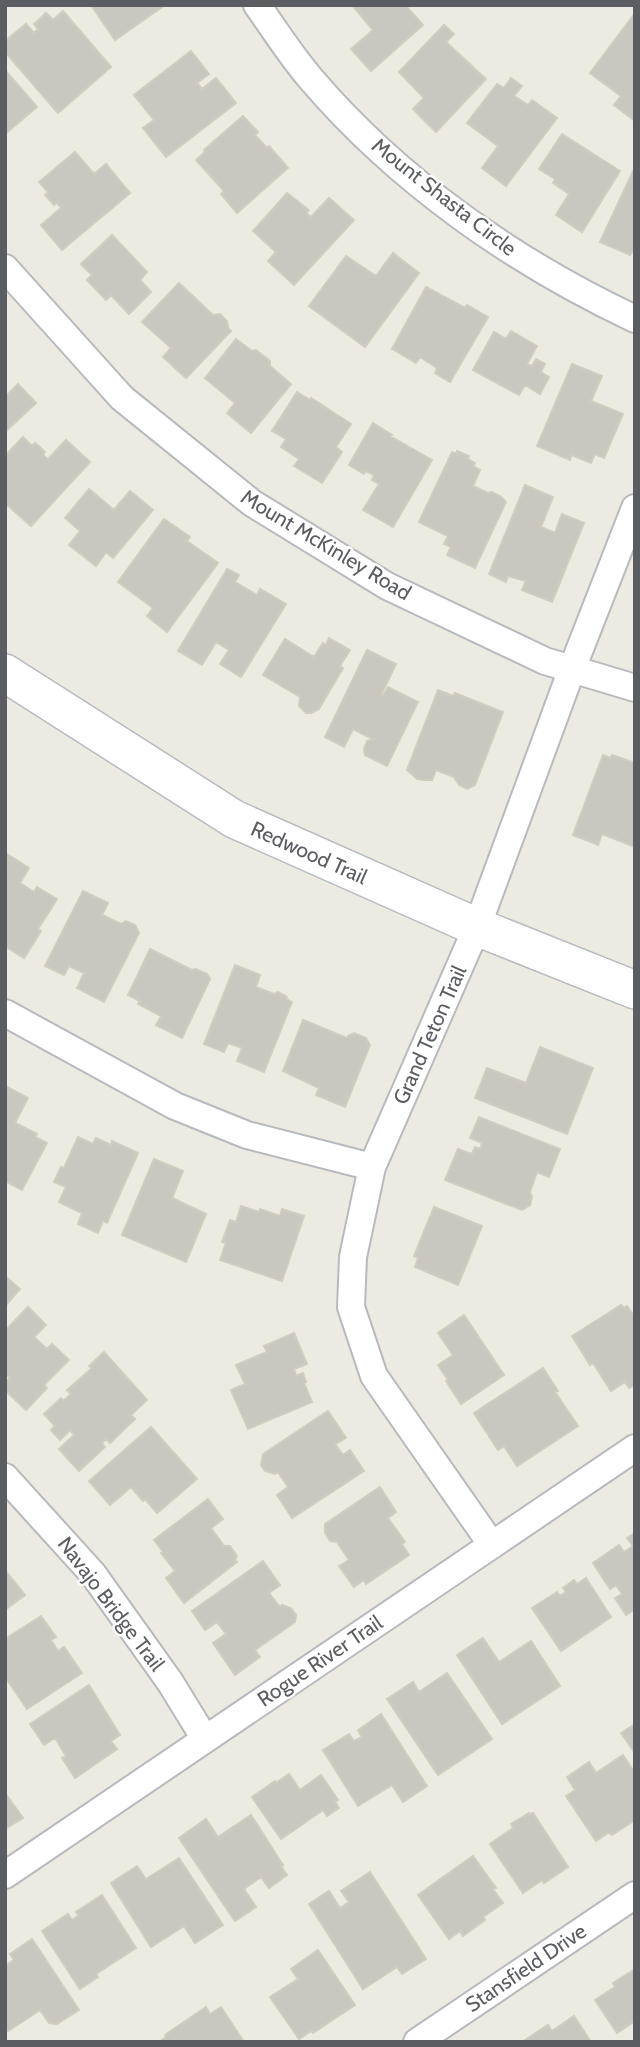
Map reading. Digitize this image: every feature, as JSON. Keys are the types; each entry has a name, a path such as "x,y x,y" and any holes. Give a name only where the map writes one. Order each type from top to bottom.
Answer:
{"street":[{"name":"Mount Shasta Circle","path":"257,5 310,78 383,155 496,242 585,296 635,319"},
{"name":"Mount McKinley Road","path":"5,268 122,398 252,503 387,586 545,661 635,688"},
{"name":"Grand Teton Trail","path":"492,1545 374,1376 351,1307 353,1257 372,1167 477,927 572,669 635,508"},
{"name":"Redwood Trail","path":"5,673 234,819 477,927 635,989"},
{"path":"5,1013 175,1106 247,1135 372,1167"},
{"name":"Rogue River Trail","path":"5,1875 635,1448"},
{"name":"Navajo Bridge Trail","path":"5,1477 93,1574 170,1682 205,1739"},
{"name":"Stansfield Drive","path":"417,2042 635,1895"}],"building":[{"path":"91,5 165,5 115,40"},
{"path":"352,5 405,5 423,25 371,71 351,49 373,30"},
{"path":"63,11 111,67 58,113 5,52 5,41 26,24 34,33 38,29 34,24 46,13 53,20"},
{"path":"635,13 635,121 614,105 621,96 590,73"},
{"path":"444,25 454,34 446,42 486,79 436,132 413,109 424,98 399,72"},
{"path":"191,51 209,74 197,83 202,89 216,78 236,103 166,157 143,128 154,120 134,95"},
{"path":"5,70 37,107 5,134"},
{"path":"511,78 522,86 514,96 528,105 532,100 557,118 506,186 482,168 498,146 467,123 497,84 504,88"},
{"path":"243,116 258,132 255,135 267,148 269,146 288,168 237,213 221,194 224,191 196,160"},
{"path":"562,134 620,171 582,232 556,215 569,194 553,183 555,179 539,169"},
{"path":"75,152 94,174 106,164 130,193 62,250 41,225 61,208 45,195 48,192 39,182"},
{"path":"635,167 635,247 630,255 600,242"},
{"path":"287,193 309,210 306,213 311,217 329,198 354,220 294,285 268,261 276,252 253,231"},
{"path":"112,235 147,272 140,280 151,292 129,314 111,295 106,300 87,280 92,275 81,264"},
{"path":"393,253 419,273 365,347 309,306 346,256 376,276"},
{"path":"179,283 213,315 220,314 231,331 186,378 163,357 171,348 142,322"},
{"path":"426,287 488,317 450,382 435,373 437,368 420,357 416,363 392,349"},
{"path":"511,331 537,346 527,364 532,366 536,359 545,364 541,372 549,377 540,394 525,385 519,395 473,370 494,332 506,339"},
{"path":"236,339 270,361 270,366 291,384 251,433 227,413 235,403 205,378"},
{"path":"572,364 602,376 591,401 623,414 604,458 595,454 591,463 572,455 570,460 537,446"},
{"path":"18,384 36,403 5,432 5,393 7,395"},
{"path":"297,392 351,424 336,447 342,452 322,483 294,466 299,459 281,447 286,439 272,431"},
{"path":"373,423 432,460 393,527 363,510 379,484 372,480 374,475 366,471 364,474 349,465"},
{"path":"23,437 32,446 35,443 48,459 66,440 90,462 31,526 5,503 5,456"},
{"path":"457,451 469,456 468,459 475,463 473,466 480,470 473,486 488,493 492,492 506,502 475,568 447,555 451,547 444,544 448,536 419,522 452,452 456,454"},
{"path":"525,485 553,497 541,527 555,533 562,514 584,523 552,602 522,590 526,581 508,576 506,582 489,574"},
{"path":"89,489 114,510 130,491 153,510 113,558 106,552 96,566 69,545 80,531 65,518"},
{"path":"164,519 190,537 187,541 218,563 167,632 147,616 153,608 118,582"},
{"path":"227,569 239,575 235,582 257,595 260,589 286,604 241,677 220,664 229,650 216,642 202,665 178,651"},
{"path":"329,638 350,650 340,666 343,668 319,709 306,713 299,706 300,697 263,675 285,639 314,657"},
{"path":"367,650 396,664 381,695 383,696 388,687 418,702 387,766 365,755 367,741 373,739 353,729 344,747 325,737"},
{"path":"438,690 453,696 455,693 503,712 475,785 467,789 459,785 454,777 436,770 432,780 425,780 417,779 407,770"},
{"path":"603,755 610,758 612,755 635,763 635,847 602,834 598,845 573,835"},
{"path":"7,854 29,868 20,883 34,892 37,887 57,899 24,958 5,946"},
{"path":"83,891 108,903 102,915 121,924 126,921 135,925 139,933 104,1002 77,988 84,973 69,966 64,975 45,966"},
{"path":"150,949 192,970 207,974 210,979 182,1038 156,1025 161,1016 138,1004 140,1001 128,995"},
{"path":"235,965 260,975 256,987 274,994 278,992 292,1002 264,1072 237,1061 242,1048 228,1043 224,1052 204,1044"},
{"path":"303,1020 347,1038 354,1033 366,1038 370,1045 345,1107 316,1095 319,1088 283,1071"},
{"path":"540,1047 593,1068 567,1134 475,1098 487,1068 526,1083"},
{"path":"5,1086 28,1098 15,1123 37,1134 35,1137 47,1143 22,1190 5,1181"},
{"path":"479,1117 560,1149 549,1177 537,1172 530,1192 530,1205 522,1210 445,1180 458,1149 472,1154 475,1147 480,1149 482,1143 470,1138"},
{"path":"78,1137 93,1144 96,1138 111,1145 112,1141 138,1153 107,1223 103,1221 98,1233 78,1224 82,1213 59,1202 66,1187 54,1182 61,1167 64,1168"},
{"path":"154,1159 183,1171 172,1198 206,1214 186,1262 122,1235"},
{"path":"241,1206 280,1216 282,1209 304,1216 282,1281 220,1260 226,1243 222,1242 230,1220 236,1222"},
{"path":"434,1207 482,1226 458,1285 415,1267 418,1258 414,1256"},
{"path":"5,1276 20,1289 5,1306"},
{"path":"621,1305 624,1308 627,1306 635,1317 635,1385 629,1388 625,1382 611,1391 572,1336"},
{"path":"28,1307 46,1325 34,1337 47,1349 52,1344 69,1360 44,1385 47,1388 26,1410 5,1390 5,1383 10,1378 5,1376 5,1331"},
{"path":"464,1315 504,1375 461,1404 438,1365 453,1355 438,1333"},
{"path":"294,1333 307,1364 294,1369 296,1376 303,1373 312,1402 248,1429 231,1390 245,1384 236,1365 267,1352 264,1346"},
{"path":"104,1352 147,1400 131,1415 135,1419 110,1443 106,1439 102,1443 105,1447 79,1471 59,1449 74,1435 70,1430 60,1440 51,1430 55,1426 44,1414 61,1398 63,1401 71,1394 67,1390 92,1368 89,1366"},
{"path":"543,1368 558,1391 555,1392 578,1426 517,1466 504,1446 498,1450 474,1413"},
{"path":"328,1411 346,1438 335,1444 343,1455 350,1450 364,1471 292,1518 277,1495 288,1487 278,1472 275,1474 265,1471 261,1465 263,1454"},
{"path":"151,1427 197,1479 157,1513 131,1487 110,1505 89,1481"},
{"path":"380,1487 396,1512 388,1518 405,1542 402,1544 409,1555 366,1584 364,1580 354,1587 339,1566 349,1560 337,1542 330,1541 325,1533 325,1524"},
{"path":"208,1499 223,1519 211,1528 224,1546 230,1546 237,1556 237,1562 184,1603 166,1578 175,1571 154,1540"},
{"path":"635,1533 635,1609 626,1615 615,1598 622,1594 616,1585 610,1589 593,1563 619,1545 624,1552 633,1546 627,1538"},
{"path":"263,1561 280,1585 269,1593 280,1607 282,1605 291,1608 296,1615 295,1622 255,1650 260,1657 235,1675 213,1643 226,1634 217,1622 205,1630 192,1611"},
{"path":"5,1570 25,1595 5,1610"},
{"path":"586,1578 611,1617 561,1651 532,1608 557,1592 560,1596 566,1592 563,1588 574,1580 577,1584"},
{"path":"41,1616 56,1637 51,1640 58,1651 64,1647 82,1673 27,1709 5,1677 5,1639"},
{"path":"483,1638 499,1662 531,1641 560,1686 502,1724 457,1655"},
{"path":"447,1673 492,1739 438,1775 387,1699 413,1682 419,1692"},
{"path":"89,1685 120,1735 111,1741 117,1749 75,1778 62,1758 66,1756 55,1738 44,1745 30,1724"},
{"path":"381,1714 427,1786 403,1802 392,1785 358,1806 323,1750 349,1734 354,1741 362,1737 358,1730"},
{"path":"635,1724 635,1753 621,1733"},
{"path":"623,1755 635,1773 635,1820 612,1835 609,1832 596,1841 566,1796 575,1790 567,1777 589,1762 596,1773"},
{"path":"289,1774 300,1790 321,1775 338,1800 335,1802 339,1808 327,1816 323,1810 281,1839 252,1797"},
{"path":"5,1793 23,1818 5,1829"},
{"path":"533,1813 568,1867 523,1893 490,1844 513,1828 511,1824"},
{"path":"251,1815 287,1875 269,1888 261,1877 244,1889 256,1907 235,1921 179,1838 206,1819 218,1837"},
{"path":"473,1856 496,1888 493,1889 503,1903 463,1936 460,1931 449,1939 418,1895"},
{"path":"179,1858 223,1925 195,1943 184,1926 151,1947 111,1883 137,1866 146,1879"},
{"path":"370,1872 426,1959 402,1974 397,1967 363,1989 309,1904 329,1891 340,1908 349,1902 341,1891"},
{"path":"102,1895 136,1948 96,1974 98,1977 80,1989 42,1931 68,1914 72,1920 79,1915 76,1912"},
{"path":"32,1939 79,2010 57,2024 49,2023 40,2010 8,2031 5,2026 5,1966 14,1960 10,1954"},
{"path":"318,1950 355,2005 313,2033 311,2031 299,2039 270,1997 298,1979 291,1969"},
{"path":"635,1969 635,2021 617,2033 595,2000 615,1987 613,1983"},
{"path":"206,2007 210,2014 221,2007 244,2042 159,2042 165,2035"},
{"path":"574,2016 591,2042 522,2042 548,2025 552,2031"}]}
